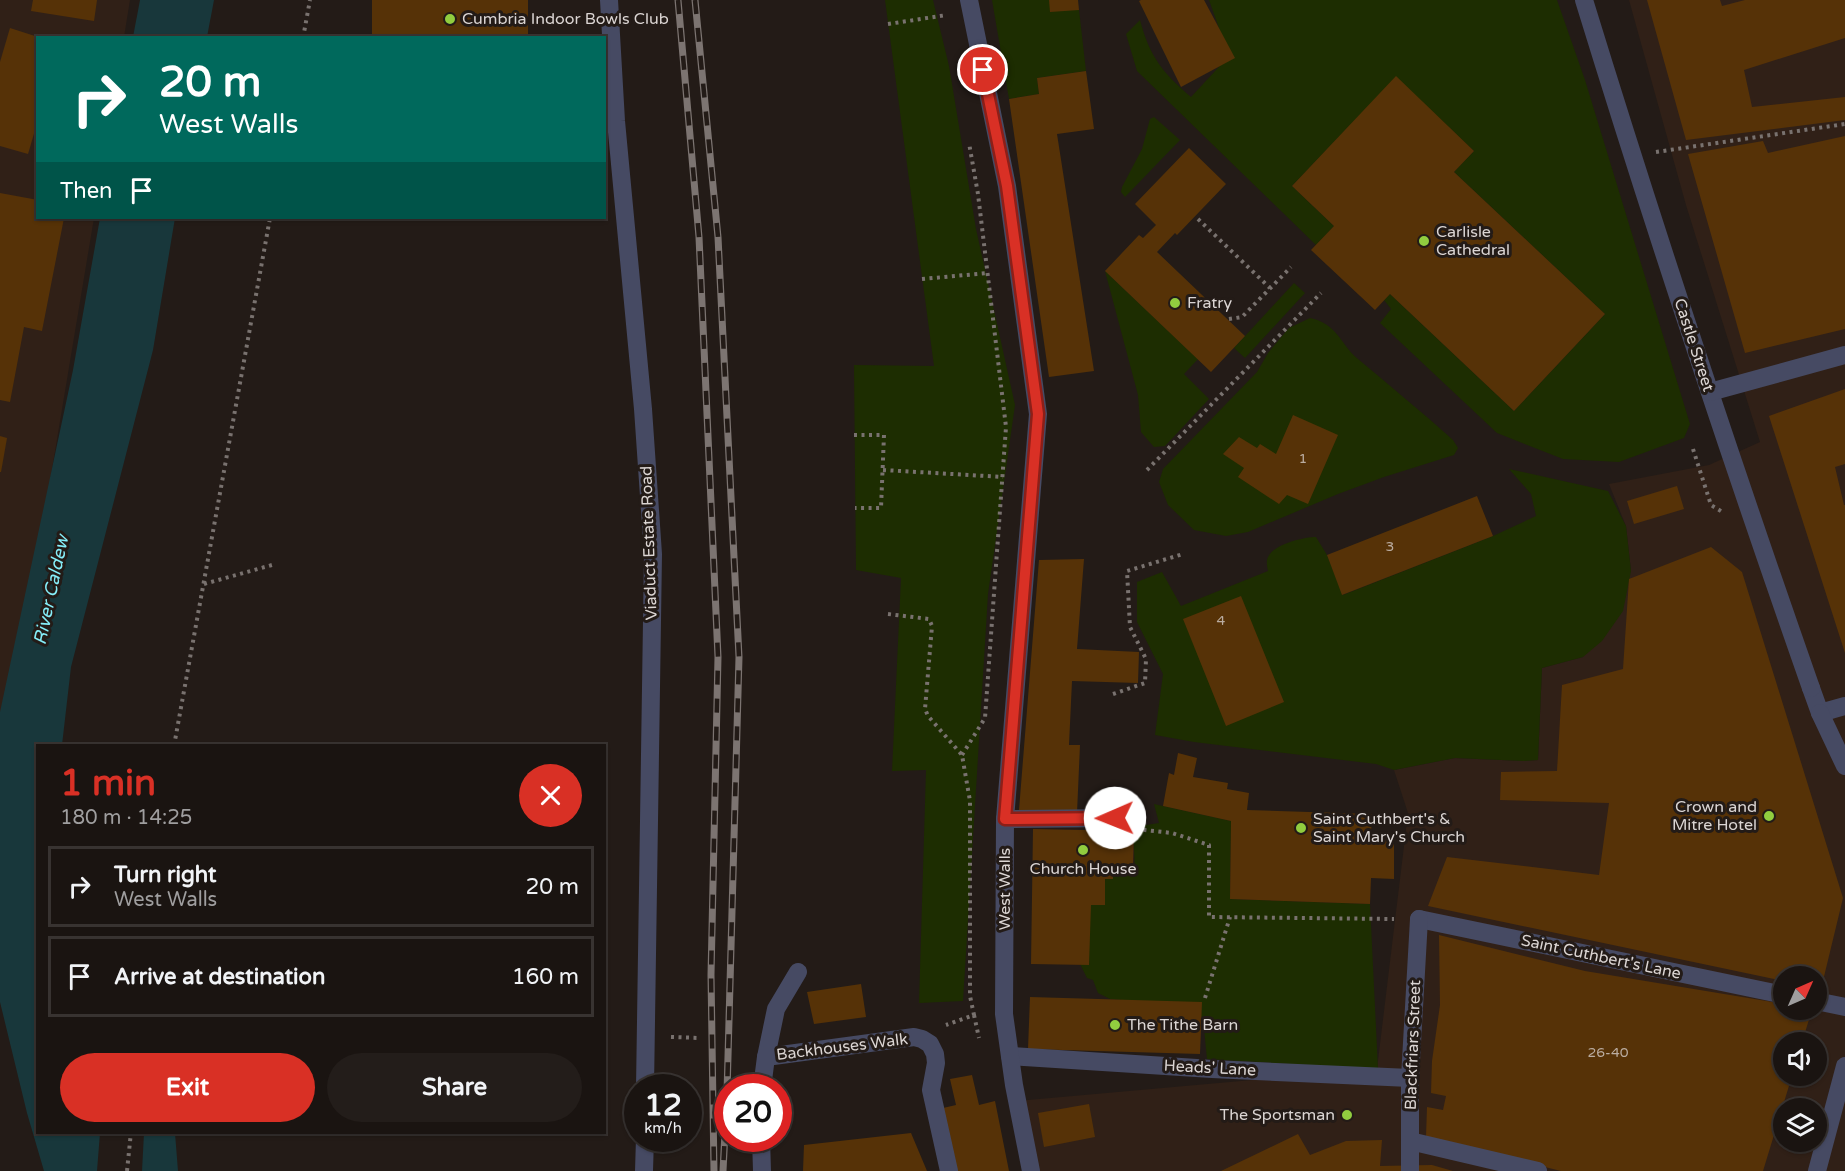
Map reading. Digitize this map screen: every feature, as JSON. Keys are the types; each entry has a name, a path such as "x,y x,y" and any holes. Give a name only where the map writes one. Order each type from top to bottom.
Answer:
{"street":[{"name":"Viaduct Estate Road","path":"609,0 616,122 643,409 653,554 645,1074"},
{"name":"West Walls","path":"969,0 1007,186 1038,414 1005,819 1004,1014 1031,1171"},
{"name":"Castle Street","path":"1584,0 1632,156 1710,392 1820,713 1845,766"},
{"path":"1710,392 1845,355"},
{"path":"1820,713 1845,706"},
{"path":"1005,819 1115,818"},
{"name":"Saint Cuthbert's Lane","path":"1419,920 1773,993"},
{"name":"Blackfriars Street","path":"1410,1171 1410,1078 1419,920"},
{"path":"763,1074 776,1009 798,972"},
{"path":"1827,1003 1845,1007"},
{"name":"Backhouses Walk","path":"765,1057 914,1037 922,1039 930,1044 935,1054 931,1090 949,1171"},
{"name":"Heads' Lane","path":"1010,1056 1212,1069 1410,1078"},
{"path":"1817,1171 1845,1066"},
{"path":"1410,1141 1538,1171"},
{"path":"644,1171 645,1152"},
{"path":"761,1152 762,1171"}],"path":[{"path":"303,36 310,0"},
{"path":"888,24 947,15 946,8"},
{"path":"1632,156 1845,124"},
{"path":"962,755 985,718 1006,427 978,194 969,138"},
{"path":"174,744 270,219"},
{"path":"1198,219 1270,288"},
{"path":"1229,319 1242,317 1291,267"},
{"path":"922,279 988,273"},
{"path":"1147,470 1321,293"},
{"path":"854,435 884,435 881,508 855,508"},
{"path":"883,470 1003,477"},
{"path":"1113,694 1145,683 1146,659 1130,627 1127,571 1183,554"},
{"path":"204,584 272,565"},
{"path":"888,614 929,619 932,626 925,709 928,716 962,755 970,801 970,996 974,1015 914,1037"},
{"path":"1115,818 1134,829 1172,833 1209,845 1209,917 1419,920"},
{"path":"1205,998 1230,917"},
{"path":"127,1171 131,1134"}],"shaded area":[{"path":"0,0 130,0 124,36 36,36 36,219 94,219 0,780"},
{"path":"1629,0 1845,0 1845,1171 1034,1171 1017,1101 1377,1069 1408,813 1394,770 1455,758 1538,760 1542,668 1583,657 1631,571 1626,526 1609,484 1709,465 1760,442 1686,205"}],"green space":[{"path":"885,0 933,0 949,66 976,229 1015,405 988,594 963,1001 919,1003 926,770 892,771 901,578 856,570 854,365 934,366"},
{"path":"992,0 1049,0 1079,10 1086,71 1037,78 1039,94 1009,99"},
{"path":"1209,0 1557,0 1585,80 1690,424 1684,438 1619,462 1563,459 1497,433 1380,323 1391,309 1384,300 1390,294 1514,411 1605,314 1454,172 1474,151 1396,77 1292,186 1334,226 1316,245 1137,71 1126,34 1140,20 1148,44 1158,63 1191,97 1229,56"},
{"path":"1154,117 1180,140 1125,197 1121,192 1122,187 1142,149 1150,119"},
{"path":"1105,271 1198,359 1184,374 1209,399 1165,446 1154,447 1141,432 1138,395"},
{"path":"1294,283 1305,293 1245,358 1234,348"},
{"path":"1310,318 1332,329 1358,359 1453,440 1458,448 1454,455 1338,494 1248,532 1226,536 1194,530 1168,505 1159,482 1163,469 1257,372 1268,353 1289,328"},
{"path":"1509,469 1608,491 1626,526 1631,571 1623,611 1602,641 1583,657 1542,668 1538,760 1455,758 1394,770 1376,764 1194,742 1155,735 1163,674 1137,622 1137,582 1162,572 1181,606 1268,571 1267,559 1276,548 1304,538 1316,537 1327,555 1343,595 1493,536 1536,516 1531,494"},
{"path":"1154,804 1231,821 1230,899 1370,904 1378,1069 1207,1059 1203,1018 1183,1005 1110,999 1098,993 1093,980 1087,978 1077,958 1087,905 1102,902 1106,875 1135,872 1133,827 1159,823"}],"water":[{"path":"140,0 214,0 207,36 133,36"},
{"name":"River Caldew","path":"100,219 175,219 153,350 71,667 62,744 36,744 36,1134 175,1134 178,1171 44,1171 27,1113 0,1002 0,712 73,370"}],"pier":[{"path":"100,1134 144,1134 142,1171 97,1171"}],"building":[{"path":"33,0 97,0 94,21 31,11"},
{"name":"Cumbria Indoor Bowls Club","path":"372,0 528,0 528,36 372,36"},
{"path":"1049,0 1078,0 1079,10 1050,12"},
{"path":"1204,0 1235,58 1181,87 1139,1"},
{"path":"1647,0 1720,0 1722,6 1745,0 1845,0 1845,38 1744,70 1752,107 1845,97 1845,120 1686,140"},
{"path":"10,28 36,36 36,127 28,154 0,146 0,62"},
{"path":"1086,71 1094,129 1057,134 1094,371 1049,377 1009,99 1039,94 1037,78"},
{"name":"Carlisle Cathedral","path":"1396,76 1474,151 1454,172 1605,314 1514,411 1390,294 1375,310 1311,250 1334,226 1292,186"},
{"path":"1845,136 1845,329 1745,353 1688,154 1763,141 1768,153"},
{"name":"Fratry","path":"1189,148 1226,184 1177,235 1175,233 1157,252 1245,336 1211,372 1105,271 1139,235 1143,238 1156,225 1135,204"},
{"path":"0,193 36,200 36,219 64,219 42,331 24,327 10,402 0,400"},
{"path":"1845,389 1845,464 1835,467 1845,505 1845,653 1769,416"},
{"path":"1293,415 1338,435 1308,504 1287,495 1279,504 1238,477 1244,468 1223,454 1239,437 1257,448 1260,444 1276,454"},
{"path":"0,436 7,438 1,472 0,472"},
{"path":"1677,486 1684,509 1634,524 1627,501"},
{"path":"1477,496 1493,536 1342,595 1327,555"},
{"path":"1711,547 1742,572 1843,898 1827,966 1773,966 1773,979 1428,906 1447,857 1599,875 1609,803 1500,800 1501,772 1557,771 1562,685 1623,669 1629,579"},
{"path":"1084,559 1077,649 1139,652 1138,683 1072,681 1069,745 1080,745 1077,813 1019,810 1039,560"},
{"path":"1241,596 1284,702 1226,726 1183,619"},
{"name":"Saint Cuthbert's & Saint Mary's Church","path":"1178,753 1197,758 1193,777 1228,783 1227,789 1249,793 1247,810 1372,814 1371,834 1394,834 1394,879 1371,878 1370,904 1230,899 1231,821 1163,806 1169,773 1174,775"},
{"path":"1033,829 1134,831 1133,869 1113,868 1113,879 1105,879 1105,905 1091,905 1089,965 1031,964"},
{"path":"1439,935 1585,971 1773,1002 1773,1020 1809,1020 1805,1032 1773,1032 1773,1086 1789,1086 1785,1098 1773,1098 1773,1138 1763,1171 1561,1171 1426,1137 1427,1107 1443,1110 1446,1096 1431,1093 1432,1061 1440,1005"},
{"path":"861,984 866,1017 814,1024 807,992"},
{"name":"The Tithe Barn","path":"1030,997 1202,1002 1200,1054 1028,1049"},
{"path":"972,1075 979,1105 995,1101 1009,1171 957,1171 943,1108 956,1105 950,1079"},
{"path":"1089,1104 1095,1137 1044,1147 1038,1113"},
{"path":"911,1133 927,1171 803,1171 804,1145"},
{"path":"1298,1134 1310,1155 1346,1141 1382,1140 1380,1166 1432,1165 1453,1171 1221,1171"}],"railway":[{"path":"678,0 699,237 718,657 711,975 714,1171"},
{"path":"695,0 718,237 739,657 723,1171"}],"place":[{"name":"Cumbria Indoor Bowls Club","path":"450,19"},
{"name":"Carlisle Cathedral","path":"1424,241"},
{"name":"Fratry","path":"1175,303"},
{"name":"Crown and Mitre Hotel","path":"1769,816"},
{"name":"Saint Cuthbert's & Saint Mary's Church","path":"1301,828"},
{"name":"Church House","path":"1083,850"},
{"name":"The Tithe Barn","path":"1115,1025"},
{"name":"The Sportsman","path":"1347,1115"}],"route":[{"path":"983,70 1007,186 1038,414 1005,819 1115,818"}]}
